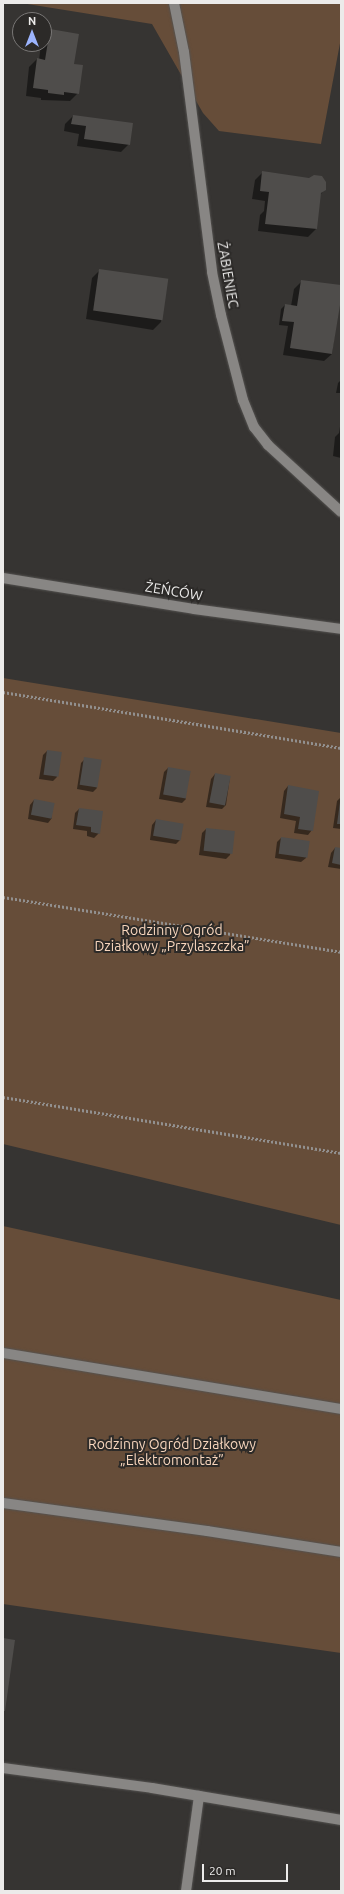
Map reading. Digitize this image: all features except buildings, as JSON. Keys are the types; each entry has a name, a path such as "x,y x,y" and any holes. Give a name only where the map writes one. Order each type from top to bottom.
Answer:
{"street":[{"name":"ŻABIENIEC","path":"174,3 184,52 212,272 220,315 243,400 254,427 268,445 341,512"},
{"name":"ŻEŃCÓW","path":"3,578 194,609 341,629"},
{"path":"3,1353 341,1409"},
{"path":"3,1503 207,1531 341,1552"},
{"path":"3,1768 199,1796 341,1820"},
{"path":"186,1891 199,1796"}],"path":[{"path":"3,692 341,748"},
{"path":"3,897 341,952"},
{"path":"3,1097 341,1153"}],"green space":[{"path":"21,3 341,3 341,38 321,144 219,131 203,113 152,24"},
{"name":"Rodzinny Ogród Działkowy „Przylaszczka”","path":"3,678 341,733 341,1225 3,1144"},
{"name":"Rodzinny Ogród Działkowy „Elektromontaż”","path":"3,1226 341,1300 341,1653 3,1604"}]}
